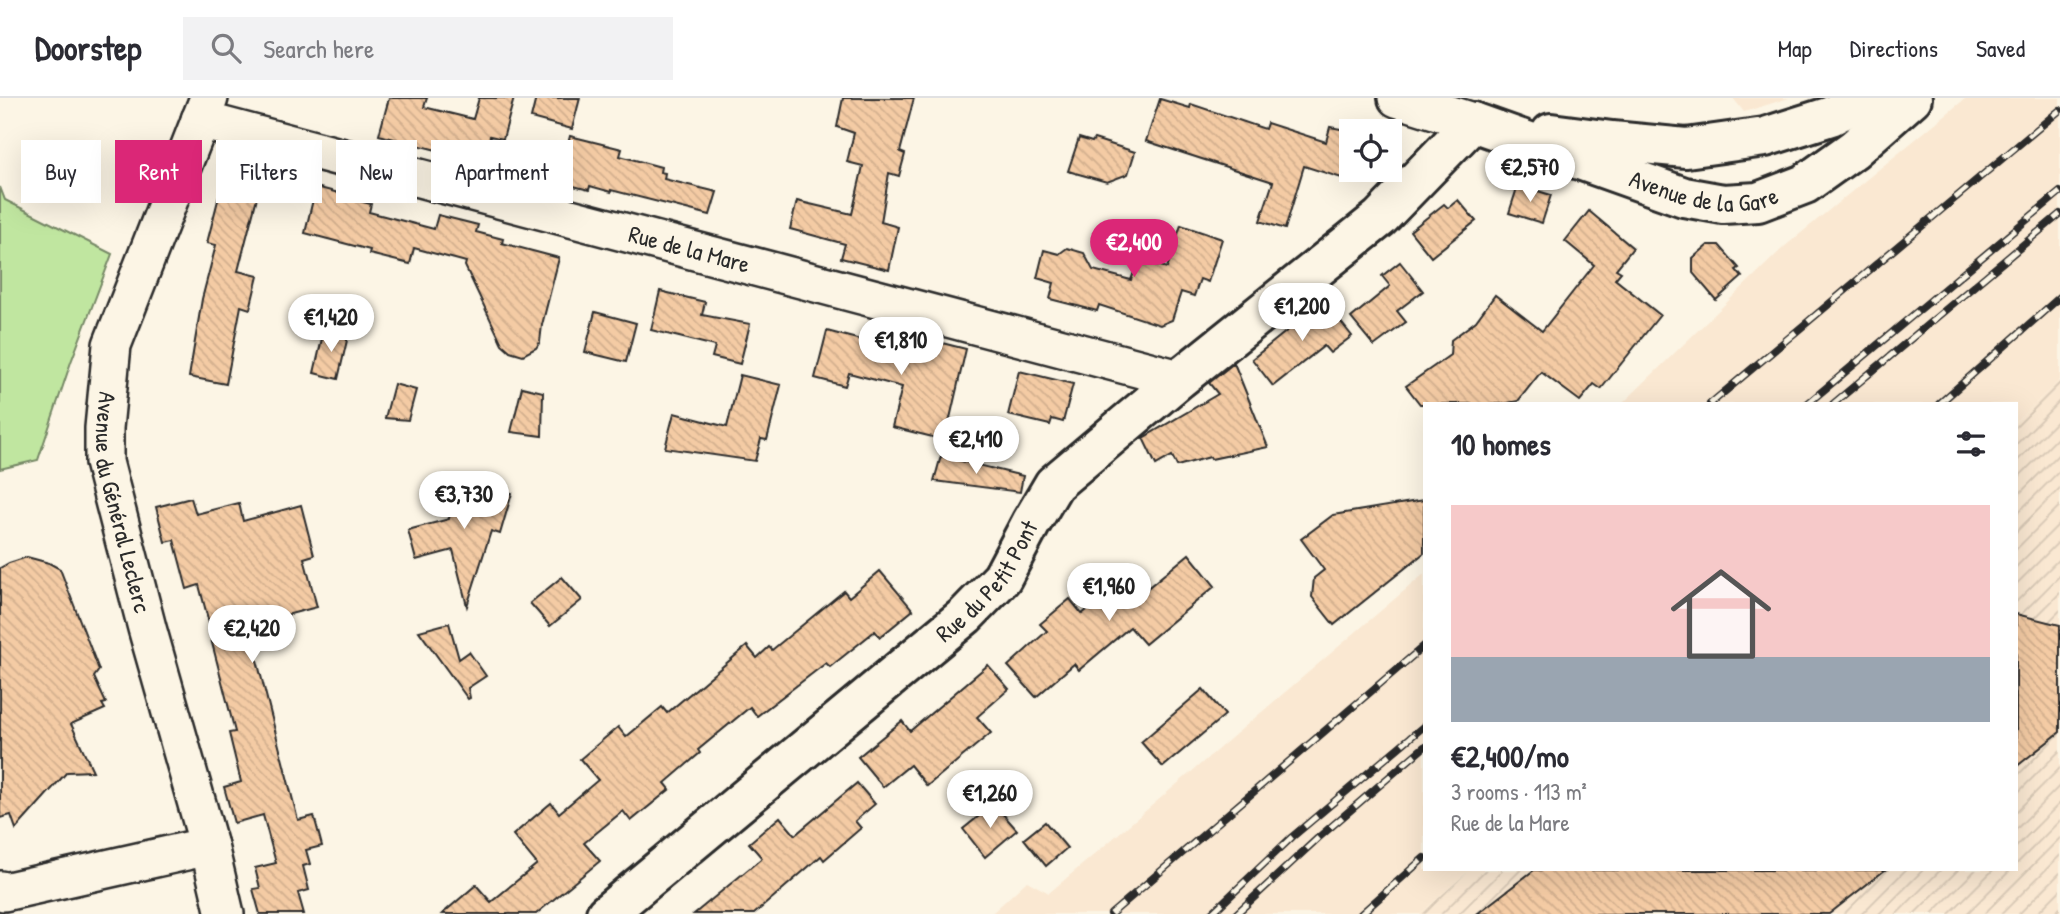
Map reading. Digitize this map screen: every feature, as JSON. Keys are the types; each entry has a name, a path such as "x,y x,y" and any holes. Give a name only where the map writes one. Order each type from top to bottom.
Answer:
{"street":[{"name":"Avenue de la Gare","path":"1397,98 1684,197 1723,204 1758,201 1805,184 1854,149 1912,98"},
{"name":"Avenue de la Gare","path":"1473,122 1686,148 1765,136 1832,116 1865,98"},
{"name":"Rue de la Mare","path":"205,109 1179,379"},
{"name":"Avenue du Général Leclerc","path":"205,109 113,345 104,428 104,462 147,628 209,846 225,914"},
{"name":"Rue du Petit Pont","path":"606,914 966,615 1002,578 1054,484 1179,379 1380,218 1473,122"},
{"path":"0,890 4,892 209,846"}],"shaded area":[{"path":"1733,98 1789,98 1744,112"},
{"path":"1966,98 2060,98 2060,380 2018,420 2018,402 1624,402 1784,247"},
{"path":"2060,380 2060,914 1420,914 1469,871 2018,871 2018,420"},
{"path":"1423,575 1423,871 1469,871 1420,914 991,914 1027,881 1049,893"}],"green space":[{"path":"0,187 5,200 112,254 38,460 0,469"}],"building":[{"path":"389,98 427,98 424,107 473,119 479,98 514,98 503,139 490,136 489,140 431,140 431,149 417,145 417,140 398,140 379,135"},
{"path":"536,98 580,98 572,129 531,118"},
{"path":"843,98 914,98 900,152 905,154 899,176 889,173 881,222 898,227 889,270 841,258 845,244 790,229 797,201 852,214 863,166 847,162 854,133 837,127"},
{"path":"1160,99 1190,108 1191,104 1265,129 1267,123 1326,142 1330,127 1339,129 1339,177 1304,166 1285,229 1260,221 1273,182 1146,141"},
{"path":"570,136 622,149 620,156 661,167 660,172 665,173 664,179 717,192 710,215 611,190 590,186 589,190 573,186 573,140 569,140"},
{"path":"1079,138 1092,142 1094,139 1135,152 1128,174 1107,182 1068,171"},
{"path":"1518,185 1551,195 1542,223 1509,213"},
{"path":"322,189 336,192 336,203 371,204 369,212 434,229 438,215 478,225 476,232 503,239 502,243 559,258 540,342 536,348 523,355 510,351 502,344 465,266 466,262 414,248 410,264 369,254 370,250 305,233 312,203 322,203"},
{"path":"1458,200 1476,221 1431,257 1410,231 1444,204 1448,208"},
{"path":"217,203 256,203 238,271 258,276 250,309 241,306 226,384 189,377 202,299 216,245 207,243"},
{"path":"1589,211 1633,248 1616,269 1621,272 1615,279 1660,315 1601,389 1594,384 1580,401 1541,372 1518,401 1420,404 1406,386 1450,355 1451,340 1476,321 1495,295 1542,331 1594,265 1565,241"},
{"path":"1181,225 1222,239 1208,282 1200,279 1194,296 1181,292 1172,320 1160,325 1099,305 1097,311 1050,299 1054,283 1037,278 1044,250 1059,254 1067,248 1084,253 1093,270 1131,280 1139,259 1167,268"},
{"path":"1708,245 1719,245 1739,268 1736,270 1742,277 1716,300 1693,273 1693,258"},
{"path":"1400,262 1423,291 1397,311 1406,322 1374,346 1351,318 1390,286 1382,276"},
{"path":"660,291 705,302 702,315 750,324 740,364 712,357 715,346 651,330"},
{"path":"1324,301 1352,336 1330,353 1324,346 1273,386 1252,359"},
{"path":"595,312 636,323 626,362 585,352"},
{"path":"324,330 348,336 338,379 314,373"},
{"path":"827,331 898,350 900,343 916,348 918,337 966,349 945,440 892,427 902,387 849,373 845,386 815,378"},
{"path":"1234,363 1268,447 1177,466 1172,456 1156,465 1143,438 1218,394 1209,383"},
{"path":"1019,371 1073,384 1063,422 1052,419 1050,425 1008,415"},
{"path":"740,375 781,385 767,440 761,439 755,461 665,448 674,413 727,427"},
{"path":"394,384 416,390 408,420 385,418"},
{"path":"522,387 543,392 542,436 511,432"},
{"path":"941,456 1023,476 1020,492 934,481"},
{"path":"453,486 512,493 500,534 491,531 467,606 453,550 416,560 408,530 449,519"},
{"path":"191,498 196,514 239,503 243,521 301,505 314,555 304,558 317,607 248,625 298,820 314,816 322,846 306,850 310,864 303,866 309,890 298,893 304,914 260,914 253,889 260,888 255,868 276,863 263,815 234,823 224,787 241,782 229,733 235,732 210,635 212,634 199,585 187,589 174,540 165,542 156,507"},
{"path":"1423,500 1423,554 1334,625 1312,597 1314,578 1324,570 1301,539 1333,515"},
{"path":"1189,554 1215,586 1145,644 1130,627 1079,670 1074,664 1036,697 1008,666 1047,631 1040,624 1070,599 1082,614 1131,574 1145,590"},
{"path":"27,557 60,569 99,670 94,677 106,703 102,704 105,709 71,724 93,771 67,772 16,829 11,815 0,818 0,568"},
{"path":"880,571 913,610 880,637 875,631 830,667 826,663 757,716 750,707 698,750 700,753 665,783 670,789 631,821 623,811 584,843 600,861 536,914 442,914 476,885 491,902 537,864 513,835 551,803 559,813 598,780 580,759 618,727 626,737 662,707 667,713 747,646 757,658 769,647 772,650 844,591 849,597"},
{"path":"562,577 582,600 550,626 530,603"},
{"path":"2018,614 2060,625 2060,732 2018,765"},
{"path":"449,623 459,659 469,652 486,676 468,688 468,699 419,631"},
{"path":"988,665 1009,689 977,717 991,733 927,786 910,765 883,787 858,757 902,721 910,731"},
{"path":"1203,689 1225,715 1163,767 1141,742"},
{"path":"857,783 875,804 855,821 861,828 824,860 821,856 754,914 694,914 762,858 749,843 780,817 795,835"},
{"path":"994,804 1017,830 985,857 963,829"},
{"path":"1045,822 1067,848 1046,866 1024,839"},
{"path":"1533,871 1884,871 1829,914 1477,914"}],"railway":[{"path":"1712,402 2060,110"},
{"path":"1809,402 2060,192"},
{"path":"1835,402 2060,214"},
{"path":"1941,402 2060,297"},
{"path":"1111,914 1423,647"},
{"path":"1211,914 1292,837 1423,727"},
{"path":"1236,914 1318,838 1423,748"},
{"path":"1361,914 1423,859"}]}
